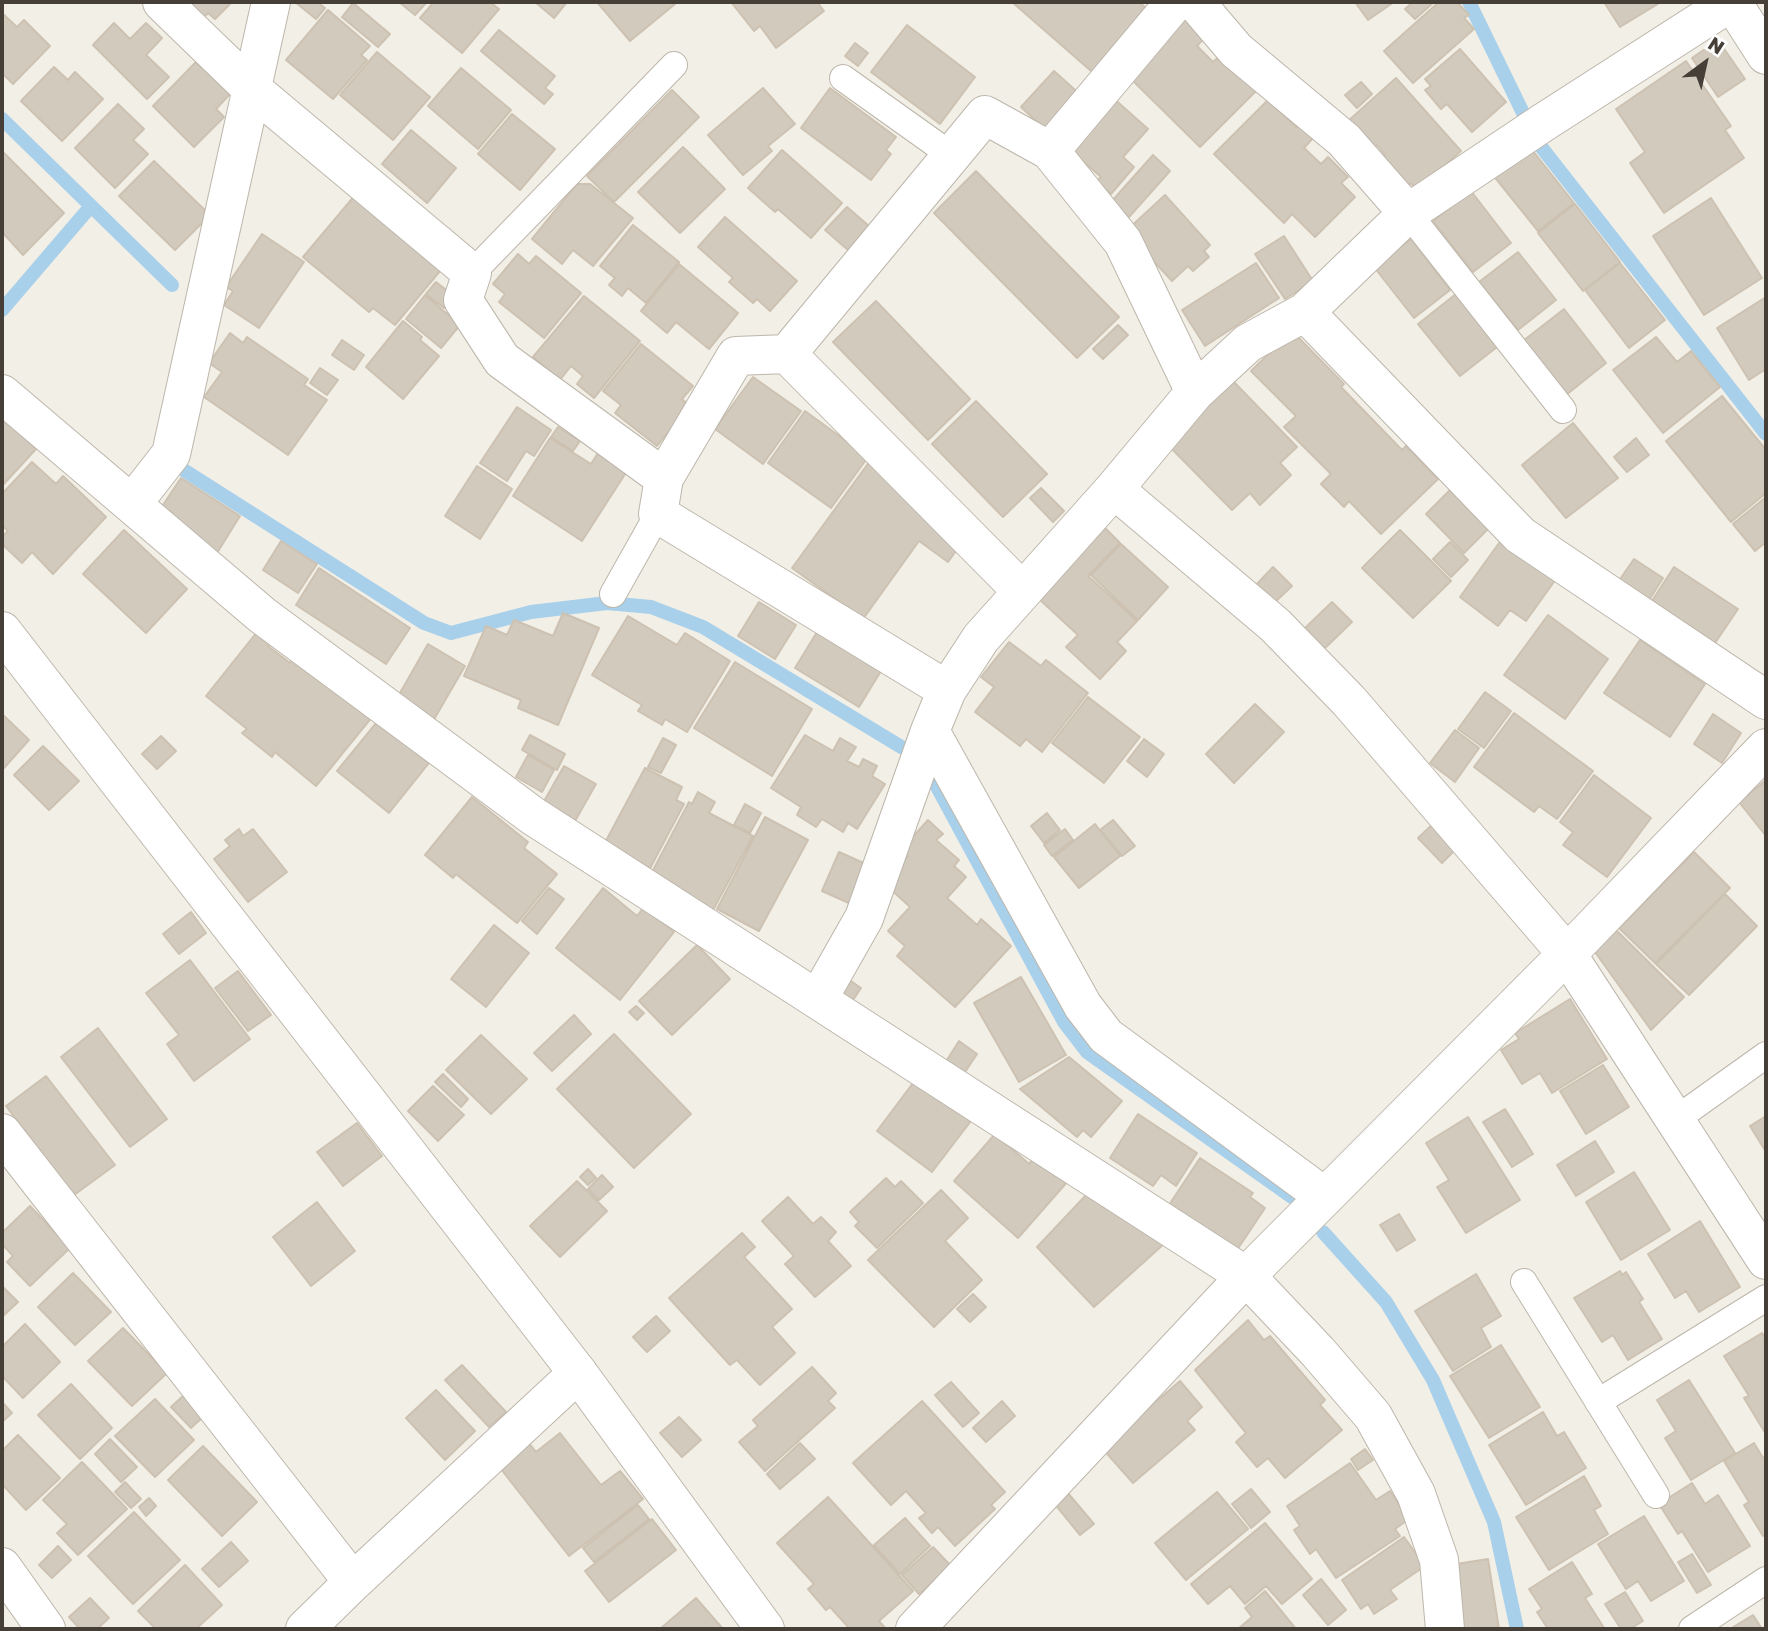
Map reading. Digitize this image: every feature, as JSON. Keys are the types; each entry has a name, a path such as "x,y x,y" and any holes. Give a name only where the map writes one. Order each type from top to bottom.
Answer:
{"street":[{"path":"162,2 252,89 472,272 463,300 502,360 661,496 947,690"},
{"path":"132,504 171,454 271,2"},
{"path":"1049,151 1175,2"},
{"path":"1195,2 1236,50 1344,139 1408,214"},
{"path":"818,999 864,918 947,690 981,638 1114,489 1195,392 1248,343 1305,312 1408,214 1544,122 1731,2 1766,55"},
{"path":"787,354 985,116 1049,151 1124,242 1195,392"},
{"path":"1305,312 1520,535 1766,700"},
{"path":"661,496 736,356 787,354 1022,591"},
{"path":"2,394 262,615 533,816 1246,1276 1374,1416 1416,1494 1439,1560 1445,1629"},
{"path":"1114,489 1284,635 1349,701 1567,954 1766,1260"},
{"path":"2,632 578,1373 765,1629"},
{"path":"930,732 1083,1006 1106,1036 1325,1197"},
{"path":"915,1629 1246,1276 1567,954 1766,748"},
{"path":"2,1133 353,1582"},
{"path":"305,1629 578,1373"},
{"path":"2,1566 46,1629"}],"lane":[{"path":"472,272 674,65"},
{"path":"843,78 951,155"},
{"path":"1408,214 1563,410"},
{"path":"613,594 661,496"},
{"path":"1675,1119 1766,1055"},
{"path":"1524,1282 1656,1495"},
{"path":"1598,1402 1766,1298"},
{"path":"1692,1629 1766,1580"}],"building":[{"path":"188,2 232,2 215,19 208,13 204,17"},
{"path":"295,2 317,2 325,8 316,19"},
{"path":"399,2 427,2 415,15"},
{"path":"434,2 490,2 499,9 462,53 420,18"},
{"path":"535,2 567,2 554,18"},
{"path":"597,2 673,2 675,4 630,41"},
{"path":"731,2 817,2 824,11 776,48 760,26 754,31"},
{"path":"1012,2 1139,2 1154,15 1098,77"},
{"path":"1355,2 1394,2 1368,20"},
{"path":"1413,2 1434,2 1415,19 1405,9"},
{"path":"1439,2 1457,2 1469,15 1464,18 1474,29 1413,83 1384,51"},
{"path":"1604,2 1661,2 1620,27"},
{"path":"353,3 390,34 378,47 342,17"},
{"path":"328,10 370,46 361,55 367,60 333,99 286,60"},
{"path":"2,13 17,27 24,20 50,46 13,84 2,73"},
{"path":"1188,17 1207,35 1197,46 1213,62 1222,54 1258,89 1200,147 1129,77"},
{"path":"114,23 130,39 146,23 162,38 146,55 169,77 147,99 93,45"},
{"path":"907,25 975,77 940,124 871,72"},
{"path":"499,30 555,76 545,88 553,94 544,104 481,51"},
{"path":"1718,40 1745,79 1718,97 1692,58"},
{"path":"855,43 868,53 858,66 845,56"},
{"path":"1460,49 1506,102 1472,132 1447,104 1441,109 1425,90 1431,86 1425,79"},
{"path":"377,52 430,97 393,140 340,95"},
{"path":"1686,61 1731,126 1725,130 1744,158 1664,213 1630,163 1645,152 1616,109"},
{"path":"196,62 230,94 216,109 224,117 194,147 153,106"},
{"path":"54,67 68,80 75,72 103,99 62,141 21,101"},
{"path":"461,68 511,110 478,149 428,106"},
{"path":"1054,71 1083,97 1050,134 1021,107"},
{"path":"1396,78 1461,151 1417,190 1411,183 1406,188 1380,159 1385,155 1377,145 1372,150 1347,122"},
{"path":"1361,82 1372,94 1357,108 1345,95"},
{"path":"763,88 795,124 768,146 772,151 743,175 708,135"},
{"path":"830,88 896,137 886,150 891,154 871,180 801,128"},
{"path":"672,90 699,117 614,202 587,176"},
{"path":"1112,97 1148,129 1123,157 1134,167 1111,194 1097,181 1101,177 1067,147"},
{"path":"1268,100 1296,127 1300,124 1314,137 1304,148 1321,164 1328,157 1348,177 1341,183 1355,197 1315,237 1292,214 1284,223 1214,154"},
{"path":"118,104 144,129 133,140 148,154 115,188 75,148"},
{"path":"512,114 555,149 520,190 478,154"},
{"path":"411,130 456,168 427,203 382,164"},
{"path":"1529,146 1574,203 1538,231 1493,175"},
{"path":"683,147 725,189 680,233 638,192"},
{"path":"782,150 842,203 811,238 778,209 775,212 748,188"},
{"path":"2,151 64,213 23,255 2,232"},
{"path":"1153,155 1170,171 1129,217 1112,201"},
{"path":"154,161 210,215 175,250 119,196"},
{"path":"976,171 1119,317 1077,358 934,213"},
{"path":"577,184 590,184 633,218 593,266 573,250 562,264 532,239"},
{"path":"1471,191 1511,243 1473,272 1433,221"},
{"path":"356,194 445,265 395,325 373,308 369,312 303,257"},
{"path":"1165,195 1210,245 1204,251 1209,257 1193,271 1188,266 1172,281 1126,231"},
{"path":"1711,198 1762,278 1704,315 1653,236"},
{"path":"1575,204 1620,262 1583,291 1538,233"},
{"path":"847,207 869,226 848,250 825,230"},
{"path":"725,217 797,281 770,311 757,299 753,303 729,282 733,278 698,247"},
{"path":"633,225 679,262 646,303 628,288 622,296 609,285 615,278 600,266"},
{"path":"262,234 304,262 259,328 224,305 233,291 226,287"},
{"path":"1284,236 1313,281 1285,299 1255,254"},
{"path":"1411,239 1450,290 1414,318 1374,267"},
{"path":"1518,252 1556,300 1518,330 1479,282"},
{"path":"518,254 529,264 536,256 581,293 544,338 499,302 505,294 493,284"},
{"path":"1256,263 1279,298 1205,346 1182,310"},
{"path":"1620,263 1665,320 1629,348 1585,290"},
{"path":"679,264 738,313 709,349 676,322 667,333 641,311"},
{"path":"436,282 454,296 444,308 426,294"},
{"path":"1456,294 1497,347 1460,376 1418,324"},
{"path":"425,295 460,325 441,348 406,319"},
{"path":"584,296 640,341 594,398 577,384 583,376 571,366 560,380 533,357"},
{"path":"1766,297 1766,369 1749,380 1717,328"},
{"path":"876,301 970,399 928,440 833,342"},
{"path":"1564,309 1606,363 1566,395 1523,341"},
{"path":"403,321 439,356 403,399 366,367"},
{"path":"1118,325 1128,335 1103,359 1093,349"},
{"path":"1292,331 1344,384 1341,387 1402,450 1406,446 1438,479 1381,534 1349,501 1344,507 1321,484 1331,474 1284,427 1296,416 1251,371"},
{"path":"230,333 243,343 247,337 308,379 304,385 327,400 288,455 204,397 222,372 209,363"},
{"path":"1656,337 1677,362 1691,351 1720,387 1663,433 1613,370"},
{"path":"342,340 364,355 354,370 332,355"},
{"path":"641,344 693,386 682,399 689,406 657,446 615,413 621,405 603,391"},
{"path":"320,368 338,380 327,395 310,383"},
{"path":"753,377 801,411 763,464 715,429"},
{"path":"1232,380 1297,447 1280,463 1291,475 1260,505 1250,493 1232,510 1167,444"},
{"path":"1722,396 1766,450 1766,493 1731,522 1666,441"},
{"path":"976,401 1047,474 1003,517 932,444"},
{"path":"517,407 551,430 534,456 526,451 507,481 480,463"},
{"path":"805,411 868,457 831,508 768,463"},
{"path":"2,416 36,449 2,486"},
{"path":"1573,423 1618,478 1566,518 1522,465"},
{"path":"558,427 580,441 573,451 551,437"},
{"path":"550,438 591,464 598,453 627,471 582,541 513,496"},
{"path":"1636,438 1649,455 1627,472 1614,457"},
{"path":"875,454 961,544 948,562 919,541 863,619 792,568"},
{"path":"32,462 56,484 63,476 106,517 53,574 32,552 22,563 2,544 2,537 8,531 2,525 2,494"},
{"path":"477,466 512,489 480,539 445,516"},
{"path":"181,478 240,516 217,553 157,514"},
{"path":"1041,488 1064,511 1053,522 1030,498"},
{"path":"1452,488 1490,527 1464,553 1426,514"},
{"path":"1766,497 1766,542 1755,551 1733,524"},
{"path":"1105,528 1120,543 1088,576 1137,621 1117,642 1126,651 1100,679 1066,647 1078,635 1039,599"},
{"path":"124,530 187,589 146,633 83,574"},
{"path":"1400,530 1451,581 1413,618 1362,568"},
{"path":"1502,539 1556,579 1526,621 1510,610 1498,626 1460,597"},
{"path":"281,541 317,564 298,593 263,570"},
{"path":"1450,542 1468,560 1451,577 1433,559"},
{"path":"1121,544 1168,587 1138,620 1091,575"},
{"path":"1634,559 1663,578 1646,605 1616,585"},
{"path":"1273,567 1292,586 1274,603 1256,585"},
{"path":"1674,567 1738,609 1711,649 1648,607"},
{"path":"319,568 410,628 386,664 296,605"},
{"path":"759,602 796,625 775,659 738,636"},
{"path":"1332,602 1352,622 1323,650 1303,630"},
{"path":"563,613 599,628 558,725 518,708 521,700 464,676 486,626 507,635 514,620 553,636"},
{"path":"1548,615 1608,659 1565,719 1504,675"},
{"path":"628,616 677,645 685,633 730,661 687,732 665,719 662,725 638,711 642,705 592,675"},
{"path":"261,627 275,637 268,646 290,663 295,655 372,717 316,786 275,752 272,757 242,733 247,729 206,696"},
{"path":"817,632 881,671 859,707 795,668"},
{"path":"1640,640 1705,684 1670,737 1604,693"},
{"path":"1009,642 1041,666 1046,660 1088,693 1042,752 1026,739 1020,746 975,712 994,687 981,677"},
{"path":"428,644 465,666 433,721 396,700"},
{"path":"735,662 812,709 772,776 694,728"},
{"path":"1485,692 1511,711 1484,748 1458,729"},
{"path":"1088,697 1140,737 1104,783 1052,743"},
{"path":"1255,704 1284,732 1234,783 1206,754"},
{"path":"1514,713 1593,771 1557,819 1539,806 1534,812 1474,767"},
{"path":"2,714 29,740 4,768 2,766"},
{"path":"1713,714 1741,733 1722,763 1694,744"},
{"path":"377,722 429,763 389,813 337,771"},
{"path":"1455,730 1479,748 1455,782 1430,763"},
{"path":"530,735 565,754 557,770 522,750"},
{"path":"805,735 833,751 840,738 856,747 847,761 859,767 863,759 877,766 872,776 885,784 857,829 848,823 843,832 822,819 816,827 797,815 801,807 771,788"},
{"path":"161,736 176,751 157,769 142,754"},
{"path":"663,738 676,745 661,773 648,767"},
{"path":"1144,739 1164,754 1147,777 1127,761"},
{"path":"43,746 79,781 49,810 14,775"},
{"path":"528,755 554,770 542,792 516,777"},
{"path":"564,766 596,784 571,828 539,810"},
{"path":"645,768 682,787 676,800 684,804 647,874 601,850"},
{"path":"1594,775 1651,818 1607,877 1563,845 1573,832 1560,822"},
{"path":"1766,780 1766,836 1739,802"},
{"path":"698,792 715,802 709,813 753,836 713,910 650,876 689,802 692,804"},
{"path":"472,797 528,842 524,848 557,874 517,923 456,874 453,878 425,855"},
{"path":"745,804 761,813 750,833 734,825"},
{"path":"1047,813 1060,830 1044,843 1031,826"},
{"path":"765,817 808,840 759,931 717,909"},
{"path":"928,820 943,834 936,840 959,860 954,866 966,877 947,898 977,925 981,919 1011,946 955,1007 897,956 905,946 888,931 910,907 884,883 908,856 901,850"},
{"path":"1113,820 1135,846 1122,856 1100,830"},
{"path":"1434,823 1457,848 1442,863 1418,838"},
{"path":"1095,824 1120,856 1079,888 1054,857"},
{"path":"239,829 243,836 253,829 287,872 248,902 214,859 230,846 225,840"},
{"path":"1065,829 1073,840 1052,856 1044,845"},
{"path":"839,852 868,865 851,904 822,891"},
{"path":"1694,852 1730,888 1655,963 1619,928"},
{"path":"549,888 564,899 537,934 522,921"},
{"path":"603,888 637,916 644,907 674,932 620,1000 556,948"},
{"path":"1725,894 1757,926 1689,995 1656,964"},
{"path":"191,912 206,933 179,954 163,934"},
{"path":"494,925 529,953 486,1007 451,979"},
{"path":"1616,930 1684,997 1651,1030 1595,952"},
{"path":"697,945 730,979 672,1035 639,1001"},
{"path":"190,960 250,1039 194,1081 167,1044 179,1035 146,993"},
{"path":"238,971 271,1015 248,1031 215,988"},
{"path":"845,977 861,988 849,1006 833,995"},
{"path":"1021,977 1066,1055 1019,1082 974,1003"},
{"path":"1570,999 1607,1059 1552,1093 1540,1073 1522,1084 1501,1050 1519,1039 1515,1033"},
{"path":"636,1006 644,1013 637,1020 629,1012"},
{"path":"574,1015 591,1034 552,1071 534,1053"},
{"path":"98,1028 167,1119 130,1147 61,1057"},
{"path":"614,1034 691,1114 634,1168 557,1089"},
{"path":"481,1035 527,1079 491,1114 446,1070"},
{"path":"959,1041 977,1054 963,1075 945,1063"},
{"path":"1069,1057 1122,1101 1091,1137 1083,1130 1077,1137 1020,1089"},
{"path":"1603,1065 1629,1107 1586,1134 1560,1091"},
{"path":"443,1074 468,1099 461,1107 435,1082"},
{"path":"919,1075 974,1117 932,1172 877,1131"},
{"path":"46,1076 115,1165 74,1195 6,1106"},
{"path":"433,1086 464,1115 438,1141 408,1111"},
{"path":"1505,1109 1533,1154 1512,1167 1483,1122"},
{"path":"1138,1114 1197,1153 1176,1186 1161,1175 1153,1186 1110,1158"},
{"path":"1766,1116 1766,1152 1750,1126"},
{"path":"1468,1117 1520,1200 1466,1233 1437,1187 1449,1180 1426,1143"},
{"path":"357,1123 382,1156 343,1186 317,1152"},
{"path":"995,1134 1029,1164 1038,1154 1068,1181 1018,1238 954,1181"},
{"path":"1595,1141 1614,1172 1576,1196 1557,1165"},
{"path":"1200,1158 1253,1193 1250,1197 1265,1208 1237,1250 1169,1205"},
{"path":"588,1169 596,1178 588,1185 580,1177"},
{"path":"1634,1172 1670,1230 1621,1260 1586,1202"},
{"path":"602,1175 613,1187 599,1200 588,1189"},
{"path":"886,1178 895,1187 901,1181 923,1203 877,1248 855,1226 859,1222 850,1212"},
{"path":"577,1181 607,1211 560,1257 530,1226"},
{"path":"941,1190 968,1218 945,1241 982,1280 934,1327 868,1260"},
{"path":"1088,1193 1165,1243 1094,1307 1037,1247"},
{"path":"788,1197 813,1224 821,1217 836,1232 828,1241 851,1266 815,1297 785,1264 794,1256 762,1221"},
{"path":"317,1202 355,1251 311,1286 273,1237"},
{"path":"30,1206 70,1248 30,1286 7,1262 13,1256 2,1244 2,1233"},
{"path":"1399,1214 1415,1240 1397,1251 1380,1225"},
{"path":"1700,1221 1740,1287 1699,1312 1686,1291 1675,1298 1648,1254"},
{"path":"742,1233 755,1247 744,1257 792,1309 772,1327 795,1353 760,1385 737,1360 730,1365 669,1298"},
{"path":"1620,1271 1622,1275 1626,1272 1643,1299 1639,1302 1662,1339 1628,1360 1613,1335 1602,1342 1574,1298"},
{"path":"73,1273 111,1312 75,1345 38,1307"},
{"path":"1476,1274 1501,1316 1481,1328 1491,1347 1453,1371 1415,1311"},
{"path":"2,1286 18,1302 2,1317"},
{"path":"973,1294 986,1307 970,1322 957,1309"},
{"path":"656,1316 670,1331 647,1352 633,1337"},
{"path":"1248,1320 1264,1340 1270,1336 1325,1400 1320,1405 1342,1430 1285,1478 1268,1458 1257,1467 1236,1442 1246,1433 1195,1370"},
{"path":"25,1324 60,1362 23,1398 2,1376 2,1347"},
{"path":"123,1328 167,1373 132,1406 88,1361"},
{"path":"1762,1333 1766,1340 1764,1431 1744,1398 1749,1396 1724,1356"},
{"path":"1501,1345 1540,1407 1489,1438 1450,1376"},
{"path":"462,1365 506,1412 489,1427 445,1380"},
{"path":"812,1367 836,1393 828,1401 835,1408 765,1471 739,1442 758,1426 753,1420"},
{"path":"1689,1380 1735,1453 1691,1480 1665,1438 1676,1431 1657,1400"},
{"path":"1180,1381 1202,1407 1187,1421 1195,1430 1133,1483 1102,1448"},
{"path":"951,1382 979,1413 963,1427 935,1395"},
{"path":"71,1384 112,1428 80,1459 38,1415"},
{"path":"436,1390 475,1431 445,1460 406,1418"},
{"path":"184,1395 204,1416 191,1428 171,1407"},
{"path":"155,1399 194,1440 155,1477 115,1436"},
{"path":"922,1401 1005,1492 991,1505 995,1509 955,1546 938,1527 932,1533 919,1518 926,1513 906,1491 891,1505 853,1463"},
{"path":"1002,1401 1015,1416 986,1442 973,1428"},
{"path":"2,1402 12,1413 2,1422"},
{"path":"1543,1412 1557,1436 1564,1432 1586,1468 1526,1505 1489,1445"},
{"path":"679,1417 701,1440 682,1457 660,1433"},
{"path":"560,1433 601,1485 620,1471 643,1499 569,1556 497,1464 527,1441 536,1452"},
{"path":"18,1435 60,1478 26,1510 2,1484 2,1451"},
{"path":"110,1439 137,1467 121,1482 95,1454"},
{"path":"800,1443 815,1459 780,1489 767,1474"},
{"path":"1754,1443 1763,1458 1766,1456 1766,1534 1763,1536 1744,1505 1749,1502 1724,1461"},
{"path":"203,1446 257,1502 222,1536 168,1480"},
{"path":"1365,1449 1373,1460 1358,1470 1351,1459"},
{"path":"82,1462 127,1509 78,1555 57,1533 67,1524 43,1500"},
{"path":"1350,1463 1376,1500 1390,1491 1409,1519 1395,1529 1400,1536 1336,1578 1316,1549 1310,1554 1294,1530 1300,1526 1287,1506"},
{"path":"1584,1476 1601,1506 1594,1510 1608,1534 1549,1570 1516,1517"},
{"path":"125,1482 141,1499 131,1508 115,1492"},
{"path":"1692,1483 1705,1504 1718,1495 1750,1546 1708,1572 1682,1531 1678,1534 1659,1504"},
{"path":"1251,1489 1270,1512 1251,1528 1232,1504"},
{"path":"1067,1492 1094,1524 1080,1535 1054,1503"},
{"path":"1217,1492 1248,1529 1186,1580 1155,1543"},
{"path":"828,1497 913,1591 879,1621 886,1629 850,1629 830,1607 826,1610 808,1589 814,1584 777,1543"},
{"path":"149,1498 156,1506 146,1516 139,1507"},
{"path":"638,1505 649,1519 594,1562 583,1548"},
{"path":"134,1512 180,1560 133,1604 88,1556"},
{"path":"1644,1516 1684,1581 1651,1601 1638,1581 1626,1589 1598,1544"},
{"path":"905,1518 930,1546 900,1574 874,1545"},
{"path":"652,1519 676,1550 609,1602 585,1571"},
{"path":"1265,1523 1312,1579 1282,1604 1266,1586 1245,1604 1230,1586 1208,1604 1191,1584"},
{"path":"1404,1537 1425,1566 1390,1590 1397,1599 1374,1614 1368,1604 1361,1609 1342,1580"},
{"path":"231,1542 248,1561 219,1587 202,1569"},
{"path":"58,1546 71,1560 52,1578 39,1565"},
{"path":"933,1547 951,1566 919,1594 902,1575"},
{"path":"1692,1554 1711,1585 1697,1593 1678,1562"},
{"path":"1488,1559 1499,1629 1460,1629 1450,1565"},
{"path":"1572,1562 1592,1594 1585,1598 1604,1628 1602,1629 1548,1629 1537,1612 1542,1609 1529,1589"},
{"path":"185,1565 222,1605 196,1629 156,1629 138,1611"},
{"path":"1321,1579 1346,1610 1328,1625 1303,1595"},
{"path":"1265,1591 1296,1629 1238,1629 1252,1617 1245,1608"},
{"path":"1625,1592 1643,1621 1630,1629 1621,1629 1605,1604"},
{"path":"90,1598 109,1618 97,1629 80,1629 69,1617"},
{"path":"696,1598 723,1629 660,1629"},
{"path":"1753,1615 1762,1629 1730,1629"}],"waterway":[{"path":"1469,2 1526,119"},
{"path":"2,119 172,285"},
{"path":"1542,148 1766,434"},
{"path":"2,310 91,206"},
{"path":"185,471 424,623 451,633 531,612 607,603 651,607 703,627 903,748"},
{"path":"929,772 1064,1022 1087,1052 1292,1197"},
{"path":"1323,1232 1386,1302 1433,1380 1494,1522 1517,1629"}]}
